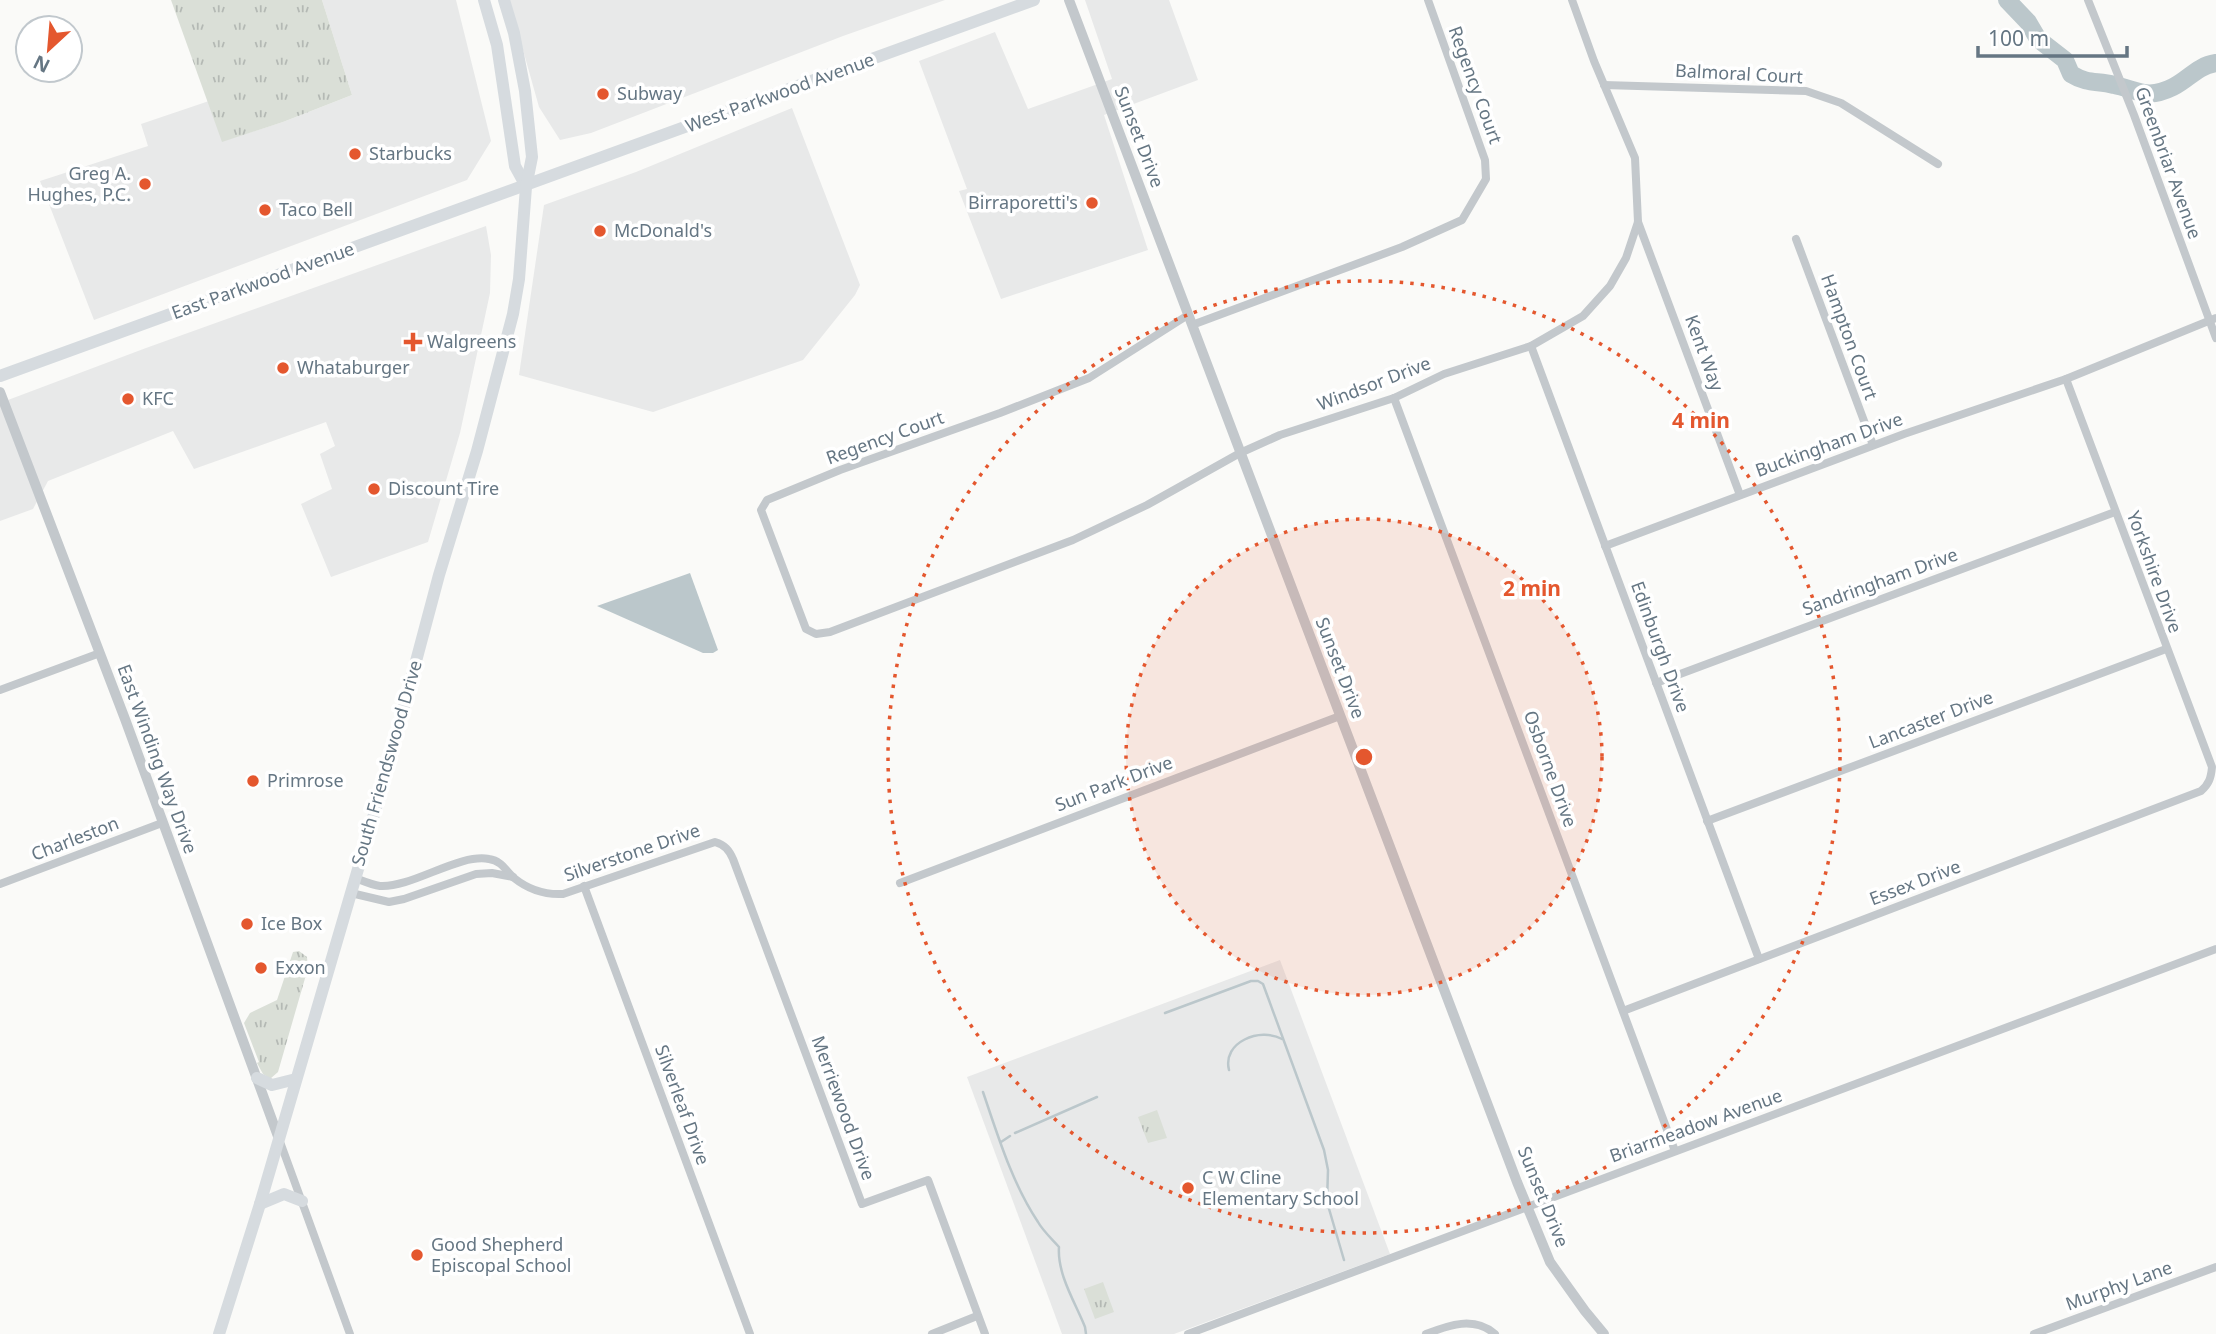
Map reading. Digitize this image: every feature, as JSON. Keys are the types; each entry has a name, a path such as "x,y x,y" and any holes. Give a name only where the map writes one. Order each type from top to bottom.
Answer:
{"main road":[{"name":"South Friendswood Drive","path":"484,0 497,44 515,166 526,187"},
{"name":"South Friendswood Drive","path":"219,1334 351,893 503,359 519,279 531,157 525,91 514,33 504,0"},
{"name":"West Parkwood Avenue","path":"526,187 1034,0"},
{"name":"East Parkwood Avenue","path":"0,376 526,187"},
{"path":"257,1077 272,1085 296,1079"},
{"path":"260,1204 284,1194 302,1201"}],"street":[{"name":"Sunset Drive","path":"1069,0 1527,1206 1550,1262 1604,1334"},
{"name":"Regency Court","path":"861,619 830,632 816,634 806,629 761,510 766,500 1089,378 1190,320 1402,247 1462,220 1486,179 1485,160 1428,0"},
{"name":"Windsor Drive","path":"861,619 1073,540 1147,505 1240,453 1280,435 1394,398 1444,374 1531,346 1583,316 1610,286 1626,258 1638,222 1635,158 1572,0"},
{"name":"Greenbriar Avenue","path":"2088,0 2213,319 2216,338"},
{"name":"Balmoral Court","path":"1604,85 1806,91 1841,103 1938,164"},
{"name":"Kent Way","path":"1638,222 1740,495"},
{"name":"Hampton Court","path":"1796,239 1872,445"},
{"name":"Buckingham Drive","path":"1605,546 1872,445 2066,379 2213,319"},
{"name":"Edinburgh Drive","path":"1531,346 1759,959"},
{"name":"Yorkshire Drive","path":"2066,379 2212,767 2211,777"},
{"name":"East Winding Way Drive","path":"0,393 100,653 279,1139"},
{"name":"Osborne Drive","path":"1394,398 1675,1151"},
{"name":"Sandringham Drive","path":"1656,683 2115,512"},
{"name":"Lancaster Drive","path":"1707,821 2166,649"},
{"path":"0,690 100,653"},
{"name":"Sun Park Drive","path":"900,883 1340,716"},
{"name":"Essex Drive","path":"1623,1011 2201,791 2211,777"},
{"name":"Charleston","path":"0,884 162,823"},
{"name":"Silverstone Drive","path":"355,878 384,886 424,876 470,859 489,859 504,865 513,877 534,891 549,895 563,894 715,842 722,844"},
{"name":"Merriewood Drive","path":"722,844 733,859 862,1205 928,1180 985,1334"},
{"name":"Silverstone Drive","path":"351,893 389,902 476,874 492,873 513,877"},
{"path":"424,876 429,890"},
{"name":"Silverleaf Drive","path":"584,887 750,1334"},
{"name":"Briarmeadow Avenue","path":"1188,1334 2216,949"},
{"path":"279,1139 350,1334"},
{"name":"Murphy Lane","path":"2034,1334 2216,1267"},
{"path":"932,1334 977,1316"},
{"path":"1426,1334 1455,1323 1486,1327 1494,1334"}],"shaded area":[{"path":"322,0 456,0 491,141 467,180 94,320 40,181 148,146 141,124 209,101 223,141 283,122 352,95"},
{"path":"509,0 945,0 843,36 591,133 560,140 539,107"},
{"path":"1085,0 1169,0 1198,80 1104,115 1148,250 1001,299 959,191 967,189 919,61 995,32 1028,109 1112,79"},
{"path":"792,108 860,285 803,360 653,412 519,375 544,205 636,172"},
{"path":"486,226 491,255 490,293 460,433 428,542 331,577 301,504 332,489 320,454 335,446 326,422 194,469 173,431 48,481 33,509 0,521 0,403"},
{"path":"690,573 718,650 713,653 703,653 597,606"},
{"path":"1280,960 1390,1254 1174,1334 1062,1334 967,1077"}],"green space":[{"path":"171,0 322,0 352,95 222,142"},
{"path":"299,951 307,957 308,968 278,1072 270,1079 263,1074 257,1063 259,1062 244,1023 250,1013 277,1000 293,952"},
{"path":"1157,1110 1167,1138 1148,1143 1138,1117"},
{"path":"1103,1282 1114,1312 1095,1319 1084,1289"}],"waterway":[{"path":"2007,0 2028,22 2038,39 2065,60 2071,74 2083,80 2143,93 2156,93 2173,87 2198,70 2216,63"},
{"path":"1165,1013 1251,981 1263,984 1324,1150 1328,1170 1327,1202 1344,1260"},
{"path":"1229,1070 1231,1052 1245,1040 1263,1035 1282,1039"},
{"path":"983,1092 1006,1159 1021,1191 1040,1225 1059,1247 1064,1278 1086,1334"},
{"path":"1015,1133 1097,1097"},
{"path":"1001,1142 1010,1136"}],"place":[{"name":"Subway","path":"603,94"},
{"name":"Starbucks","path":"355,154"},
{"name":"Greg A. Hughes, P.C.","path":"145,184"},
{"name":"Birraporetti's","path":"1092,203"},
{"name":"Taco Bell","path":"265,210"},
{"name":"McDonald's","path":"600,231"},
{"name":"Walgreens","path":"413,342"},
{"name":"Whataburger","path":"283,368"},
{"name":"KFC","path":"128,399"},
{"name":"Discount Tire","path":"374,489"},
{"name":"Primrose","path":"253,781"},
{"name":"Ice Box","path":"247,924"},
{"name":"Exxon","path":"261,968"},
{"name":"C W Cline Elementary School","path":"1188,1188"},
{"name":"Good Shepherd Episcopal School","path":"417,1255"}]}
